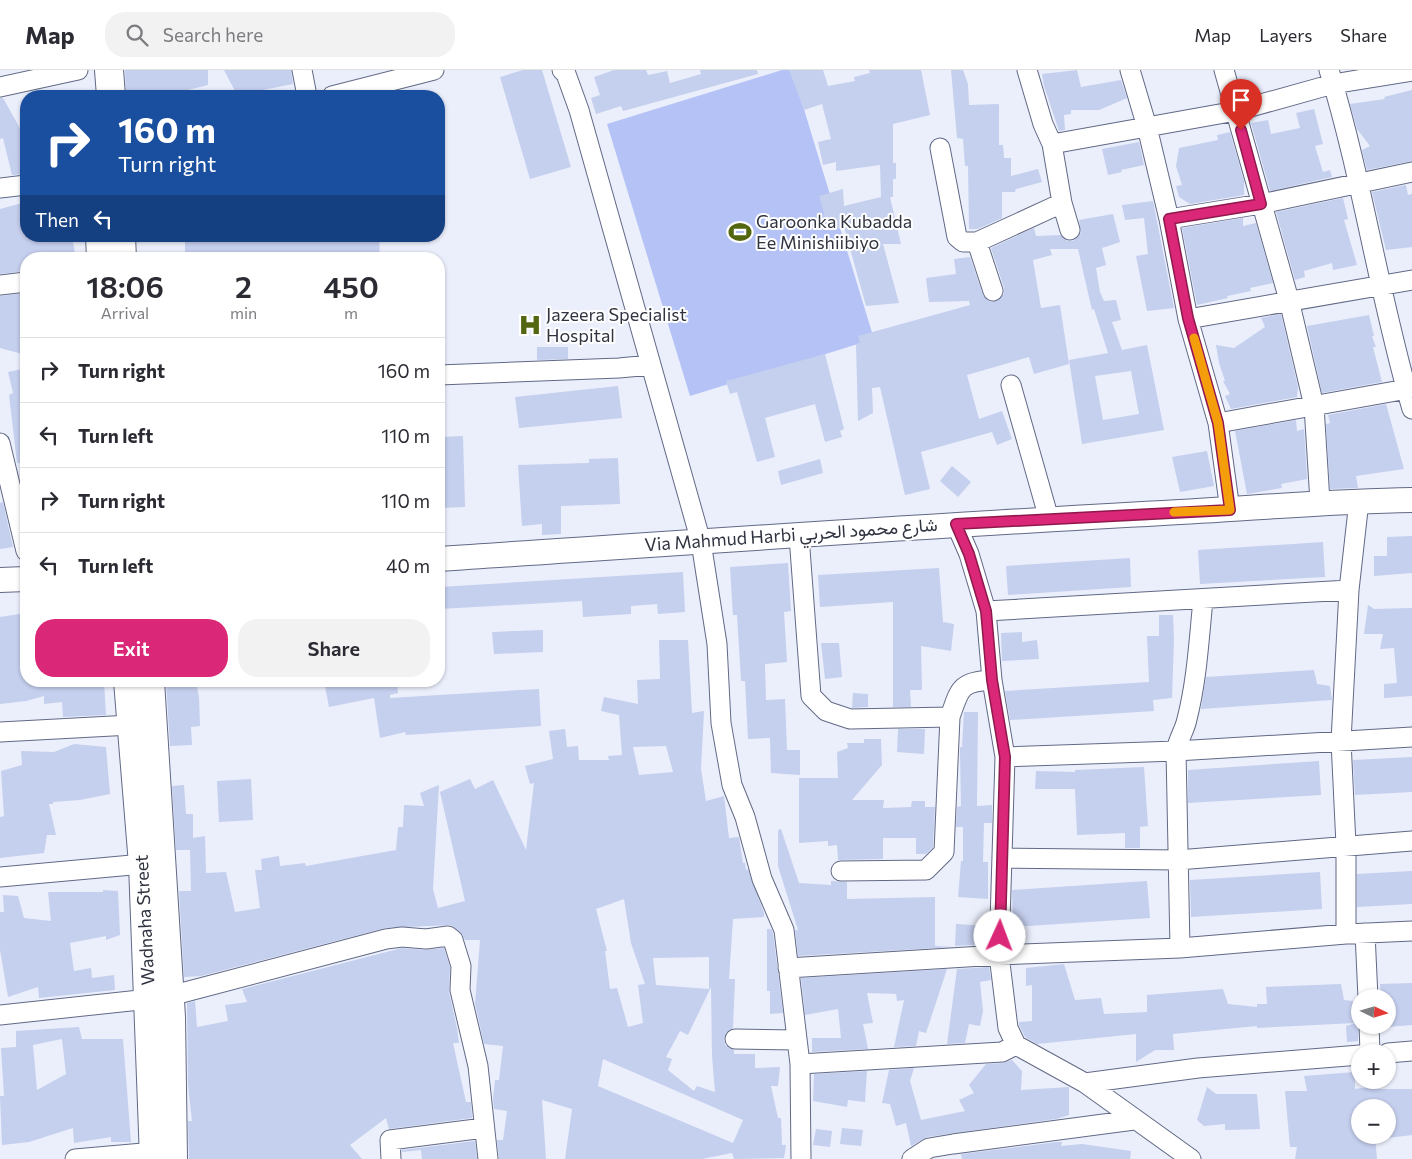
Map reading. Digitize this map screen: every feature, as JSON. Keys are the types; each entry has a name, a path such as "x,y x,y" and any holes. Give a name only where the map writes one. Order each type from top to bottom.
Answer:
{"main road":[{"path":"91,70 93,90"},
{"path":"109,70 111,90"},
{"name":"Wadnaha Street","path":"128,687 143,864 160,997 163,1155"},
{"path":"150,687 160,997"}],"street":[{"path":"0,87 78,70"},
{"path":"302,70 306,90"},
{"path":"356,90 434,70"},
{"path":"562,70 566,74 579,110 701,542 717,644 725,748 732,785 744,817 762,879 784,930 800,1064 800,1159"},
{"path":"1027,70 1043,124 1052,144 1062,203 1070,230"},
{"path":"1130,70 1147,127 1169,219 1188,318 1218,423 1230,510"},
{"path":"1224,70 1289,300 1314,406 1320,502"},
{"path":"1052,144 1236,112 1331,77 1412,71"},
{"path":"1331,77 1359,181 1382,286 1409,389 1412,409"},
{"path":"940,148 957,237 963,242 977,242 1062,203"},
{"path":"1169,219 1261,204 1359,181 1412,172"},
{"path":"0,188 20,186"},
{"path":"977,242 993,291"},
{"path":"1188,318 1412,280"},
{"path":"0,285 20,283"},
{"path":"445,375 651,365"},
{"path":"1011,385 1049,519"},
{"path":"1218,423 1409,389"},
{"path":"0,443 20,527"},
{"name":"Via Mahmud Harbi شارع محمود الحربي","path":"445,559 956,524 1230,510 1320,502 1412,500"},
{"path":"1359,501 1349,590 1341,741 1346,844 1355,933 1366,989"},
{"path":"956,524 969,554 986,611 992,680 1005,757 999,955 1008,1028 1016,1045 1086,1083 1134,1120 1191,1159"},
{"path":"799,536 811,696 826,711 850,719 950,717"},
{"path":"0,580 20,579"},
{"path":"986,611 1203,600 1349,590"},
{"path":"1180,948 1176,751 1179,735 1187,721 1191,702 1203,600"},
{"path":"841,872 926,870 944,852 950,717 957,696 964,687 972,682 992,680"},
{"path":"0,732 131,725"},
{"path":"1005,757 1176,751 1412,737"},
{"path":"1003,858 1178,860 1346,844 1412,841"},
{"path":"0,877 143,864"},
{"path":"788,968 999,955 1180,948 1412,930"},
{"path":"0,1015 160,997 386,940 402,937 426,940 448,936 453,940 461,966 460,990 478,1066 488,1159"},
{"path":"735,1039 796,1040"},
{"path":"800,1064 1002,1052 1016,1045"},
{"path":"1396,1052 1412,1051"},
{"path":"1086,1083 1198,1068 1351,1056"},
{"path":"912,1159 929,1148 1134,1120"},
{"path":"391,1159 390,1140 484,1128"},
{"path":"75,1159 163,1155"}],"shaded area":[{"name":"Garoonka Kubadda Ee Minishiibiyo","path":"782,70 792,70 874,339 690,396 607,124"}],"building":[{"path":"125,70 208,70 208,85 187,90 126,90"},
{"path":"224,70 291,70 293,84 262,90 234,90"},
{"path":"523,70 542,70 571,167 530,179 500,77"},
{"path":"614,70 646,70 648,75 667,71 670,83 701,74 700,70 757,70 758,74 623,111 621,106 596,114 591,98 600,95 594,77"},
{"path":"789,70 823,70 828,86 855,81 854,77 870,73 869,70 921,70 930,115 893,124 893,163 896,163 896,179 893,179 893,197 890,197 901,244 883,244 899,303 866,306 844,227 829,231 819,196 843,189 844,206 881,197 880,165 836,171 836,162 823,165 818,142 831,139 822,104 804,110"},
{"path":"951,70 963,70 968,84 969,105 999,104 999,145 1003,145 1004,158 1011,158 1011,176 1038,169 1042,182 1016,189 1015,192 1002,192 1002,218 978,229 969,229 968,166 965,166 963,139 957,138"},
{"path":"1077,70 1081,87 1121,80 1127,98 1099,110 1071,110 1071,114 1064,115 1065,130 1059,131 1044,86 1042,74"},
{"path":"1412,90 1412,161 1367,170 1362,150 1370,146 1357,129 1350,104 1385,99 1384,97"},
{"path":"0,98 3,98 20,128 20,174 12,175 3,138 0,139"},
{"path":"1314,109 1323,144 1315,146 1323,172 1330,170 1332,177 1270,191 1251,123 1268,120 1271,134 1300,128 1296,113"},
{"path":"1230,132 1244,181 1244,195 1190,204 1179,197 1176,186 1182,185 1176,166 1179,148 1218,140 1217,135"},
{"path":"1139,142 1144,165 1108,175 1102,149"},
{"path":"1406,185 1408,195 1412,194 1412,247 1386,250 1372,192"},
{"path":"1343,198 1348,219 1344,220 1357,265 1333,270 1332,263 1304,271 1305,277 1295,280 1276,212"},
{"path":"1153,201 1174,308 1147,311 1136,256 1148,254 1144,218 1125,220 1122,205"},
{"path":"20,204 20,242 73,242 75,252 20,252 20,272 0,274 0,209"},
{"path":"1113,214 1120,242 1102,248 1106,265 1096,268 1100,292 1104,301 1116,300 1121,320 1112,322 1122,350 1147,345 1164,430 1082,444 1069,360 1108,353 1094,309 1092,310 1078,249 1050,249 1052,255 1033,260 1041,308 1060,305 1069,364 1034,374 1029,357 967,375 979,419 1002,411 1012,439 997,445 992,432 921,452 930,489 905,495 880,387 872,388 873,413 858,421 856,344 860,343 858,336 970,305 969,301 929,302 926,278 956,274 954,259 970,257 983,295 990,302 997,301 1004,294 1004,288 991,248 1034,228 1036,236 1061,235 1067,241 1073,241 1081,233 1079,220","holes":["1131,371 1139,414 1103,420 1095,376"]},
{"path":"1243,218 1243,226 1256,223 1273,283 1250,288 1251,291 1227,296 1228,298 1197,305 1182,228"},
{"path":"185,242 379,242 380,252 185,252"},
{"path":"20,294 20,353 0,348 0,296"},
{"path":"1281,314 1298,387 1297,397 1231,409 1225,396 1230,394 1223,381 1225,381 1216,345 1234,348 1265,327 1261,318"},
{"path":"1369,315 1374,336 1372,336 1376,347 1373,347 1382,382 1322,393 1307,326"},
{"path":"537,347 568,347 568,359 537,360"},
{"path":"825,354 844,429 840,431 842,437 825,442 815,404 765,418 775,457 757,462 737,392 730,394 726,381"},
{"path":"20,369 20,463 17,463 9,395 13,393 8,372"},
{"path":"618,386 622,418 519,428 515,397"},
{"path":"1386,404 1404,469 1356,476 1358,488 1330,489 1326,424 1330,423 1328,415"},
{"path":"1296,420 1297,431 1304,429 1307,479 1281,484 1282,488 1247,494 1235,431"},
{"path":"463,436 465,507 445,508 445,437"},
{"path":"1207,451 1214,486 1180,492 1172,457"},
{"path":"618,458 620,504 561,506 561,534 542,535 542,524 522,526 518,465 589,463 589,459"},
{"path":"820,459 823,473 781,485 778,471"},
{"path":"952,466 971,482 958,497 940,481"},
{"path":"3,502 13,547 0,549 0,503"},
{"path":"1412,536 1412,573 1374,576 1374,556 1387,556 1387,537"},
{"path":"1323,542 1325,577 1200,584 1198,550"},
{"path":"1130,558 1131,587 1008,595 1006,566"},
{"path":"788,563 791,611 784,612 787,662 765,664 766,700 785,699 787,750 800,750 800,775 771,773 770,738 748,739 745,681 741,681 737,615 733,615 730,567"},
{"path":"939,568 943,622 954,624 951,651 921,646 922,690 910,690 911,707 893,707 893,602 820,607 818,575"},
{"path":"683,572 685,612 658,614 657,604 631,606 631,614 583,617 582,601 445,609 445,587"},
{"path":"1368,605 1374,609 1412,608 1412,696 1384,698 1384,684 1397,683 1394,648 1380,649 1383,634 1364,634"},
{"path":"20,614 20,687 104,687 106,715 63,717 62,702 44,704 44,696 26,701 0,704 0,617"},
{"path":"1159,615 1173,615 1172,698 1153,700 1154,711 1010,720 1005,691 1149,682 1147,636 1159,636"},
{"path":"543,630 543,652 494,654 492,632"},
{"path":"1022,632 1022,642 1037,640 1039,659 1002,661 1001,633"},
{"path":"659,640 688,640 692,713 704,711 701,769 706,801 724,796 729,838 739,837 743,863 745,863 746,870 748,869 764,913 764,917 733,919 729,979 735,979 733,1028 726,1033 725,1045 734,1050 734,1054 755,1054 755,1068 780,1067 778,1086 771,1086 778,1118 781,1118 782,1145 786,1145 784,1158 734,1159 732,1153 702,1159 565,1159 572,1109 542,1100 546,1159 499,1159 497,1140 503,1140 507,1111 494,1109 493,1098 495,1080 499,1080 503,1046 484,1044 475,1004 480,940 465,940 460,932 451,925 385,928 201,976 184,977 179,891 191,891 190,850 176,850 172,786 184,785 186,814 193,814 193,838 205,836 206,873 226,872 235,912 260,908 255,870 262,870 261,859 279,856 280,866 305,863 306,866 396,850 398,827 403,827 404,805 424,806 420,793 439,785 433,889 438,908 465,901 440,792 470,779 475,789 493,780 526,850 534,783 530,784 525,766 553,759 549,731 565,729 567,747 578,746 579,760 609,760 608,756 622,755 619,715 601,711 604,697 638,704 637,680 660,679","holes":["666,746 673,772 639,775 633,747","624,899 631,943 645,984 638,985 643,1023 628,1027 617,988 610,989 605,951 607,951 596,909","709,957 709,989 656,985 653,958","711,987 712,1056 715,1092 697,1086 694,1091 668,1070 672,1059 666,1057 680,1031 688,1035","603,1059 743,1120 733,1143 598,1086"]},
{"path":"821,643 839,643 842,677 825,679"},
{"path":"1314,670 1317,684 1330,686 1332,700 1201,709 1206,677"},
{"path":"166,687 197,687 200,726 191,727 192,745 170,746"},
{"path":"325,687 397,687 398,693 390,695 390,698 539,689 541,726 406,735 405,732 380,738 374,698 329,707"},
{"path":"853,693 868,694 868,707 852,708"},
{"path":"964,712 978,712 977,806 992,805 992,823 984,823 983,862 988,862 988,899 958,897 961,861 963,861 963,827 956,827 957,807 961,806 960,747 962,747"},
{"path":"898,729 925,729 924,754 897,752"},
{"path":"864,739 881,739 882,765 852,800 884,800 883,808 911,807 912,801 925,801 925,807 935,807 933,847 926,854 916,854 916,838 883,838 883,859 838,860 837,845 828,846 828,841 799,843 799,778 838,778 837,752 848,748 847,743 864,743"},
{"path":"74,744 106,747 110,794 49,804 56,835 47,835 44,853 0,858 0,817 4,816 1,771 22,765 21,751 54,752"},
{"path":"1412,757 1412,792 1355,795 1353,760"},
{"path":"1319,761 1321,795 1188,803 1188,770"},
{"path":"1144,767 1148,826 1140,827 1140,848 1125,848 1125,833 1077,835 1075,789 1035,789 1036,771 1075,772 1075,770"},
{"path":"251,779 253,820 219,822 217,781"},
{"path":"781,829 799,883 831,885 831,881 847,882 847,899 935,897 935,946 954,947 798,956 795,930 798,930 778,866 778,830"},
{"path":"1412,871 1412,904 1357,907 1357,874"},
{"path":"1320,872 1322,909 1191,917 1190,880"},
{"path":"1147,881 1150,918 1013,927 1012,890"},
{"path":"103,890 118,891 120,935 106,940 106,936 70,943 74,971 91,968 92,978 114,975 115,990 39,998 38,987 8,997 0,950 0,912 4,912 3,895 18,896 24,918 51,921 48,892 103,892"},
{"path":"956,924 989,926 988,944 955,946"},
{"path":"767,929 771,929 773,933 783,1013 770,1014 770,991 767,991"},
{"path":"402,948 425,950 444,948 450,967 449,992 459,1043 453,1043 466,1102 471,1102 472,1118 389,1129 386,1118 350,1145 362,1159 189,1159 188,1121 192,1121 188,1085 187,1003 195,1001 197,1027 228,1021 225,1005 247,1002 242,989"},
{"path":"1064,964 1075,1000 1101,998 1104,1014 1147,1012 1147,995 1223,989 1228,1004 1257,1007 1257,1004 1267,1004 1266,987 1341,984 1344,1000 1351,1001 1351,1023 1257,1028 1257,1026 1173,1034 1174,1050 1155,1050 1136,1062 1136,1034 1037,1044 1025,1037 1019,1022 1032,1021 1032,985 1026,986 1026,968"},
{"path":"989,967 991,980 980,982 983,1011 980,1026 969,1024 965,1043 947,1044 957,969"},
{"path":"947,969 926,1033 919,1031 916,1046 894,1047 904,1000 897,1001 896,994 867,993 873,1023 863,1024 868,1049 812,1052 812,1038 841,1038 838,1009 805,1015 801,978"},
{"path":"1412,983 1412,1025 1396,1026 1396,989 1380,989 1380,984"},
{"path":"1351,1024 1351,1034 1358,1034 1358,1041 1347,1042 1346,1026"},
{"path":"79,1027 82,1039 123,1039 131,1142 111,1142 111,1137 74,1143 73,1128 29,1142 2,1145 0,1096 4,1096 1,1048 16,1047 16,1031","holes":["62,1039 66,1074 37,1090 33,1045"]},
{"path":"1012,1060 1022,1071 1021,1090 1069,1087 1069,1115 1056,1119 927,1137 911,1146 906,1123 896,1126 890,1104 882,1103 889,1070 914,1068 910,1081 921,1120 965,1111 959,1100 974,1093 969,1085 986,1064 1003,1063"},
{"path":"867,1071 865,1102 848,1100 847,1107 813,1101 814,1074"},
{"path":"1351,1072 1351,1089 1412,1089 1412,1135 1396,1137 1396,1099 1351,1099 1351,1144 1376,1144 1377,1159 1295,1159 1297,1147 1290,1147 1285,1091 1307,1091 1304,1076"},
{"path":"1207,1087 1216,1094 1257,1094 1260,1129 1225,1130 1225,1124 1204,1126 1197,1120"},
{"path":"842,1128 863,1130 861,1146 840,1144"},
{"path":"816,1129 832,1131 830,1147 813,1145"},
{"path":"475,1141 477,1159 422,1159 421,1150 402,1152 402,1150"},
{"path":"1062,1142 1061,1146 1082,1144 1131,1151 1130,1159 962,1159 961,1154"}],"slow traffic":[{"path":"1174,512 1230,510 1218,423 1194,338"}],"place":[{"name":"Garoonka Kubadda Ee Minishiibiyo","path":"740,232"},
{"name":"Jazeera Specialist Hospital","path":"530,325"}],"route":[{"path":"1000,936 1005,757 992,680 986,611 969,554 956,524 1230,510 1218,423 1188,318 1169,219 1261,204 1241,130"}]}
